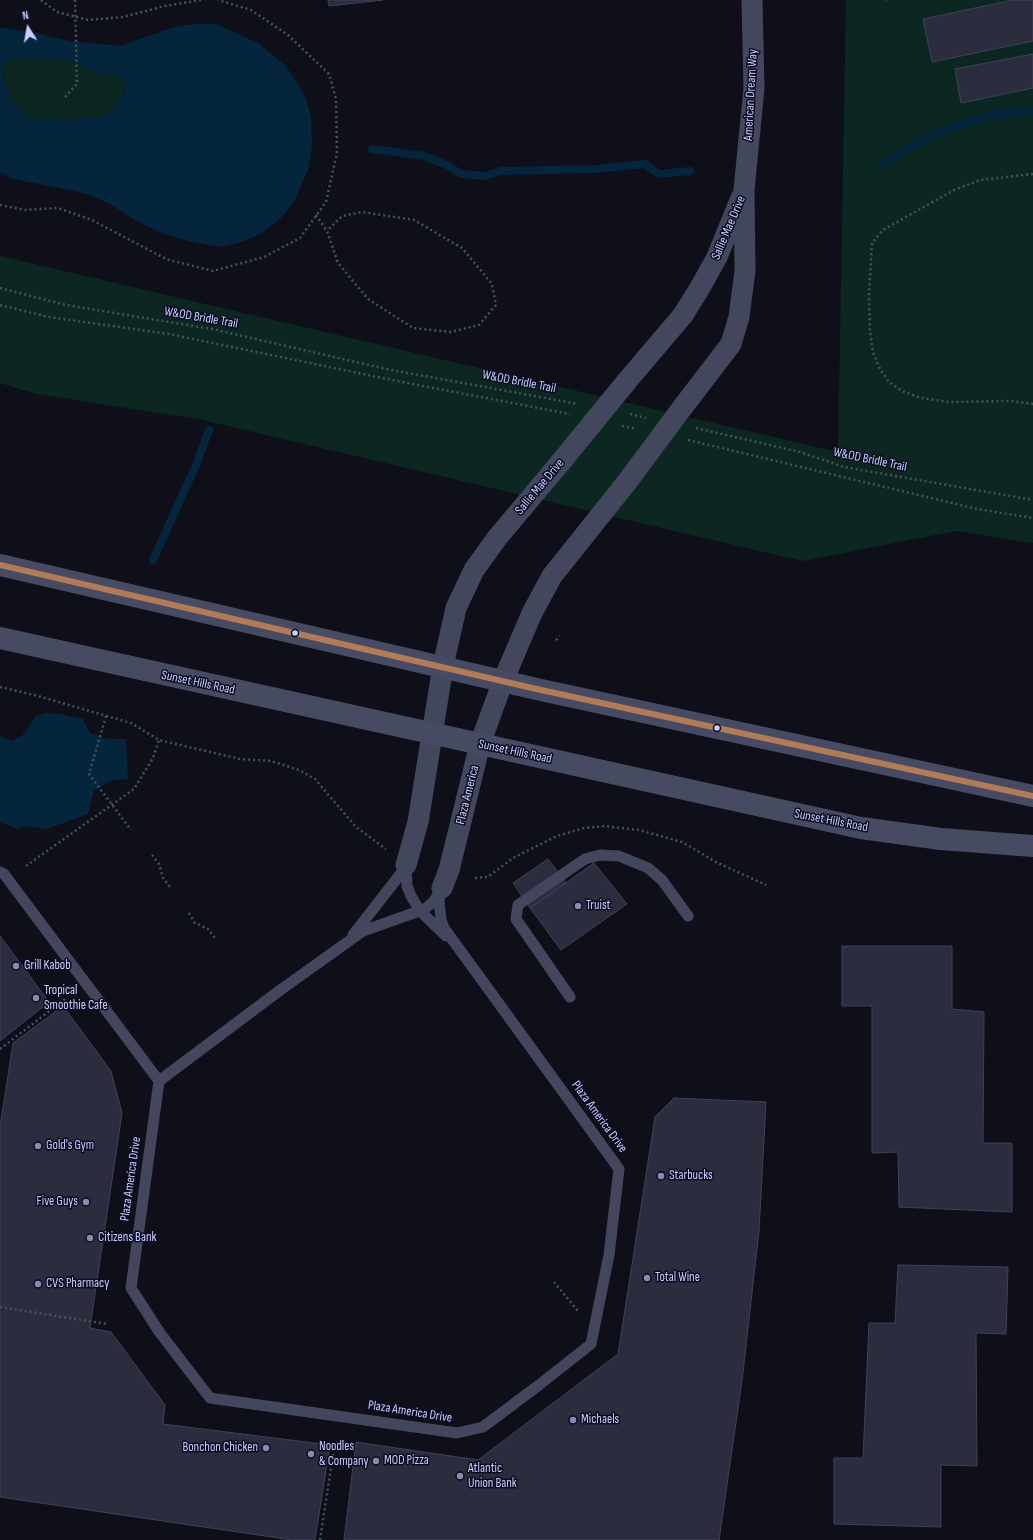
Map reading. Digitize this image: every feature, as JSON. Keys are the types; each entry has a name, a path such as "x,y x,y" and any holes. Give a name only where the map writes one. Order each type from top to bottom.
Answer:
{"main road":[{"path":"0,565 503,681 1033,796"},
{"name":"Sunset Hills Road","path":"0,638 861,828 941,838 1033,846"}],"street":[{"name":"American Dream Way","path":"744,190 754,88 752,0"},
{"name":"Sallie Mae Drive","path":"443,666 456,608 474,570 497,538 683,315 717,257 744,190"},
{"name":"Sallie Mae Drive","path":"503,681 532,613 552,576 627,482 731,344 739,317 745,271 744,190"},
{"path":"406,865 418,822 434,735 443,666"},
{"name":"Plaza America","path":"442,888 448,874 480,744 503,681"}],"lane":[{"path":"570,997 516,919 518,905 585,859 600,855 620,856 648,868 662,880 688,916"},
{"path":"406,865 407,886 420,911 456,944"},
{"path":"348,942 406,865"},
{"path":"0,872 4,874 159,1080 348,942 372,927 420,911 434,901 442,888"},
{"path":"442,888 439,901 441,920 444,928 456,944"},
{"name":"Plaza America Drive","path":"159,1080 131,1288 160,1333 210,1398 457,1433 483,1427 592,1344 609,1255 619,1169 456,944"}],"path":[{"path":"41,0 57,12 88,20 123,17 165,6 201,0"},
{"path":"65,97 77,84 75,0"},
{"path":"0,205 26,210 58,208 92,220 166,260 213,271 264,258 300,238 326,202 337,153 336,99 329,74 288,35 251,10 218,0"},
{"path":"1033,174 980,180 954,190 883,230 872,243 869,296 870,332 873,352 880,369 889,382 902,391 921,398 949,402 1011,401 1033,404"},
{"path":"316,215 327,231 338,263 368,299 413,328 451,332 479,325 496,305 492,284 462,248 414,220 362,212 342,216 327,231"},
{"name":"W&OD Bridle Trail","path":"0,288 66,305 212,329 386,369 583,405"},
{"path":"0,304 49,317 169,334 402,382 578,416"},
{"path":"629,414 652,419"},
{"path":"616,424 639,429"},
{"name":"W&OD Bridle Trail","path":"691,426 800,452 844,467 1033,500"},
{"path":"685,440 976,509 1033,518"},
{"path":"556,640 560,636"},
{"path":"0,687 38,696 131,723 159,740 240,759 271,761 299,770 315,779 356,827 387,850"},
{"path":"106,716 89,774 131,830"},
{"path":"26,866 134,789 153,758 159,740"},
{"path":"152,855 159,864 163,878 171,888"},
{"path":"189,913 195,923 208,929 215,938"},
{"path":"0,1049 65,998"},
{"path":"0,1308 107,1324"},
{"path":"320,1540 335,1442"}],"green space":[{"path":"846,0 1033,0 1033,543 956,531 802,561 198,419 36,394 0,383 0,256 838,452"},
{"path":"27,58 70,60 98,73 122,77 126,85 120,100 108,115 94,118 41,120 25,115 12,101 5,81 2,65 9,59"}],"water":[{"path":"195,24 216,24 258,43 286,66 305,95 311,117 312,147 308,170 295,200 281,218 260,234 242,242 220,247 167,235 140,223 110,204 84,193 13,179 0,172 0,27 69,41 120,46 174,27","holes":["27,58 70,60 98,73 122,77 126,86 120,100 108,115 94,118 41,120 25,115 12,101 5,81 2,65 9,59"]},
{"path":"46,713 60,714 83,719 90,733 108,739 126,739 128,779 110,781 94,791 88,814 47,829 24,826 17,829 0,822 0,735 11,741 22,736 36,716"}],"building":[{"path":"328,0 383,0 329,6"},
{"path":"1013,0 1033,0 1033,41 932,62 923,19"},
{"path":"1033,54 1033,88 961,103 955,69"},
{"path":"548,859 566,883 530,908 513,883"},
{"name":"Truist","path":"594,863 627,904 561,950 530,908"},
{"path":"0,936 49,1002 0,1041"},
{"path":"842,946 952,946 952,1009 984,1012 983,1143 1012,1143 1012,1212 899,1207 898,1152 872,1153 872,1006 842,1006"},
{"path":"63,1006 111,1071 122,1113 90,1328 111,1332 165,1405 163,1424 330,1445 315,1540 292,1540 0,1497 0,1127 13,1043"},
{"path":"674,1098 766,1102 759,1231 742,1381 719,1540 344,1540 356,1442 478,1460 618,1354 655,1117"},
{"path":"898,1265 1008,1267 1006,1334 976,1333 977,1466 941,1465 941,1527 834,1524 834,1458 863,1458 869,1323 895,1323"}],"waterway":[{"path":"882,164 931,136 970,121 1003,113 1033,111"},
{"path":"372,149 424,156 447,165 461,174 485,176 501,171 595,169 645,164 659,174 690,171"},
{"path":"153,560 197,463 209,430"}],"transit line":[{"path":"0,565 541,690 1033,796"}],"place":[{"name":"Truist","path":"578,906"},
{"name":"Grill Kabob","path":"16,966"},
{"name":"Tropical Smoothie Cafe","path":"36,998"},
{"name":"Gold's Gym","path":"38,1146"},
{"name":"Starbucks","path":"661,1176"},
{"name":"Five Guys","path":"86,1202"},
{"name":"Citizens Bank","path":"90,1238"},
{"name":"Total Wine","path":"647,1278"},
{"name":"CVS Pharmacy","path":"38,1284"},
{"name":"Michaels","path":"573,1420"},
{"name":"Bonchon Chicken","path":"266,1448"},
{"name":"Noodles & Company","path":"311,1454"},
{"name":"MOD Pizza","path":"376,1461"},
{"name":"Atlantic Union Bank","path":"460,1476"}]}
